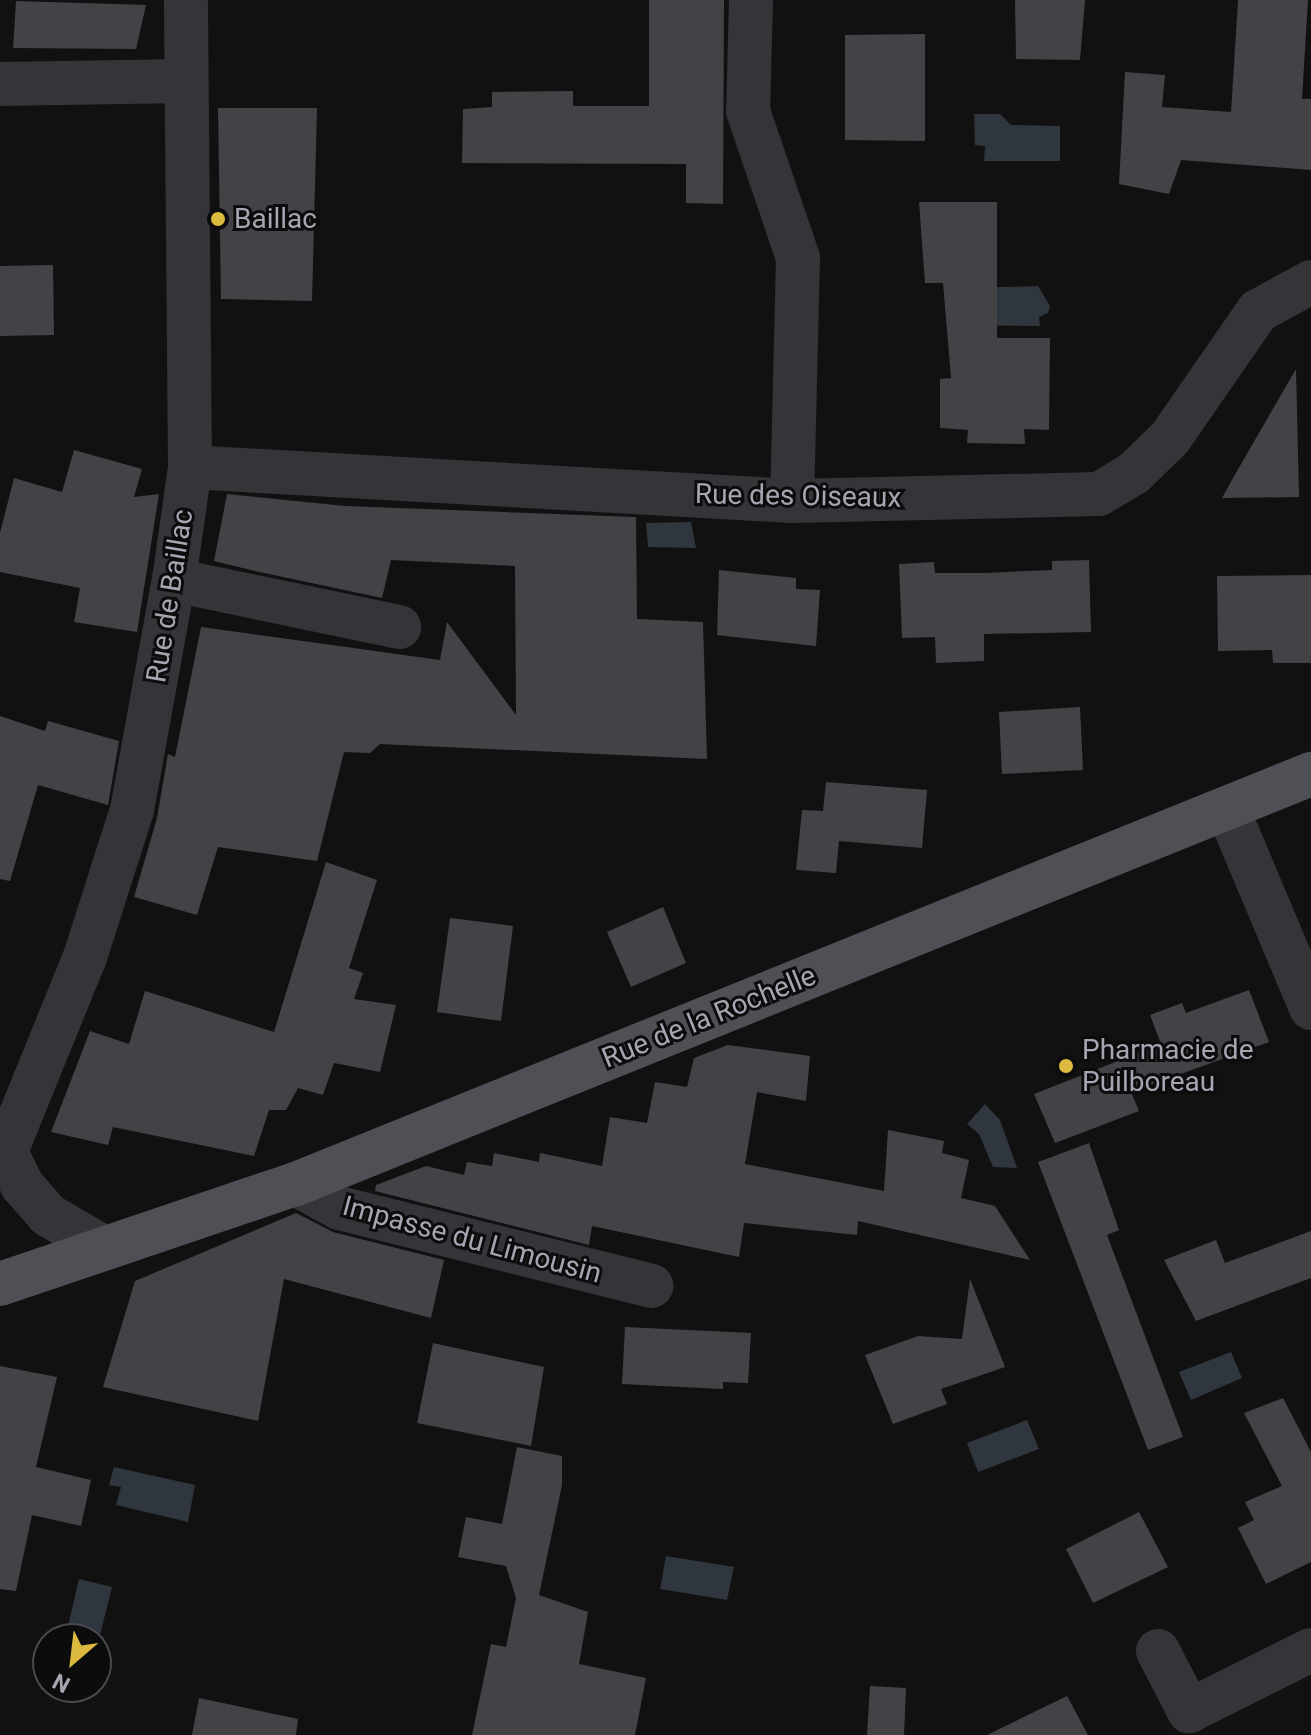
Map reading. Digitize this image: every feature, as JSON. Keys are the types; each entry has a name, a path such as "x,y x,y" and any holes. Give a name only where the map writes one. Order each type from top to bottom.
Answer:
{"main road":[{"name":"Rue de la Rochelle","path":"0,1284 296,1184 1311,774"}],"street":[{"name":"Rue de Baillac","path":"3,1159 85,957 132,810 174,580 190,467 186,0"},
{"path":"751,0 748,111 798,258 792,501"},
{"path":"0,84 185,81"},
{"name":"Rue des Oiseaux","path":"190,467 792,501 1099,494 1134,473 1170,438 1258,311 1311,282"},
{"path":"174,580 399,627"},
{"path":"1227,808 1311,1008"},
{"path":"3,1159 48,1215 103,1247"},
{"name":"Impasse du Limousin","path":"296,1184 339,1208 651,1286"},
{"path":"1158,1651 1189,1711 1311,1650"}],"shaded area":[{"path":"974,114 1000,114 1011,125 1060,126 1060,161 984,161 985,146 975,145"},
{"path":"1038,286 1050,306 1048,313 1039,317 1040,326 972,325 972,288"},
{"path":"691,522 696,548 648,547 646,523"},
{"path":"985,1104 1000,1120 1017,1168 993,1167 979,1134 967,1124"},
{"path":"1231,1352 1242,1378 1191,1400 1179,1372"},
{"path":"1027,1420 1039,1449 978,1472 967,1443"},
{"path":"114,1467 195,1485 188,1522 116,1505 121,1487 109,1485"},
{"path":"666,1556 734,1567 727,1600 660,1589"},
{"path":"79,1579 112,1587 103,1623 69,1623"}],"building":[{"path":"649,0 724,0 723,204 686,203 686,164 462,163 463,109 492,107 492,92 573,91 573,106 649,106"},
{"path":"1015,0 1085,0 1080,60 1016,59"},
{"path":"1238,0 1308,0 1302,99 1311,99 1311,170 1181,160 1169,194 1119,184 1125,72 1165,75 1162,107 1231,112"},
{"path":"16,1 146,5 136,49 13,48"},
{"path":"925,34 925,141 845,140 845,35"},
{"path":"218,108 317,108 312,301 221,299"},
{"path":"919,202 997,202 997,338 1050,338 1049,430 1024,429 1025,444 967,443 968,430 940,428 940,379 951,378 943,283 925,283"},
{"path":"53,265 54,335 0,336 0,266"},
{"path":"1296,369 1299,497 1222,498 1237,471"},
{"path":"74,450 142,469 134,497 159,494 137,632 74,622 80,588 0,572 0,533 14,478 62,492"},
{"path":"227,494 345,506 636,517 637,619 703,622 707,759 380,744 370,753 344,752 317,861 218,847 197,915 134,897 157,818 168,754 175,757 201,627 440,660 447,622 516,715 515,566 391,560 382,598 214,561"},
{"path":"1089,560 1091,632 984,634 984,661 936,663 935,637 902,638 899,564 934,562 935,573 985,573 1052,570 1052,561"},
{"path":"719,570 796,578 796,589 820,590 816,646 717,635"},
{"path":"1311,575 1311,663 1273,663 1272,650 1218,651 1217,576"},
{"path":"1080,707 1083,770 1002,774 999,712"},
{"path":"0,716 45,731 48,721 119,741 108,805 38,785 10,881 0,879"},
{"path":"826,782 927,790 922,848 839,841 836,873 796,870 802,810 823,811"},
{"path":"326,862 377,880 349,968 363,973 354,999 396,1005 380,1072 334,1063 323,1095 298,1088 286,1110 269,1110 254,1156 113,1127 108,1145 51,1132 90,1031 129,1044 145,991 274,1032"},
{"path":"663,907 686,963 631,987 607,932"},
{"path":"450,918 513,926 501,1021 437,1012"},
{"path":"1249,990 1269,1042 1131,1092 1139,1111 1055,1143 1034,1094 1161,1044 1150,1015 1182,1003 1186,1013"},
{"path":"728,1045 810,1056 806,1101 757,1092 745,1164 884,1191 888,1130 944,1141 942,1153 969,1160 961,1198 995,1206 1030,1260 858,1221 857,1235 744,1223 739,1257 592,1226 589,1245 375,1191 376,1185 426,1166 464,1175 467,1162 492,1166 494,1153 539,1162 540,1153 602,1166 610,1117 647,1123 655,1082 687,1087 694,1058"},
{"path":"1089,1143 1119,1230 1107,1235 1183,1437 1148,1450 1038,1162"},
{"path":"296,1213 333,1232 444,1260 431,1318 284,1279 258,1421 103,1387 135,1281"},
{"path":"1311,1231 1311,1278 1196,1321 1164,1260 1216,1240 1225,1263"},
{"path":"970,1279 1005,1367 941,1389 947,1404 893,1424 865,1355 918,1336 962,1339"},
{"path":"625,1327 751,1333 748,1383 723,1382 723,1389 622,1384"},
{"path":"433,1343 544,1367 531,1446 417,1423"},
{"path":"0,1366 57,1377 36,1467 91,1480 81,1526 32,1515 16,1591 0,1589"},
{"path":"1283,1398 1311,1452 1311,1562 1266,1584 1238,1528 1254,1520 1245,1502 1282,1486 1244,1413"},
{"path":"517,1447 562,1456 562,1485 539,1595 588,1612 579,1664 646,1678 635,1735 472,1735 491,1644 506,1647 516,1598 506,1566 458,1557 466,1517 502,1524"},
{"path":"1139,1512 1168,1567 1093,1603 1066,1549"},
{"path":"870,1686 906,1688 904,1735 867,1735"},
{"path":"1067,1696 1088,1735 987,1735"},
{"path":"199,1698 298,1719 296,1735 192,1735"}],"place":[{"name":"Baillac","path":"218,219"},
{"name":"Pharmacie de Puilboreau","path":"1066,1066"}]}
